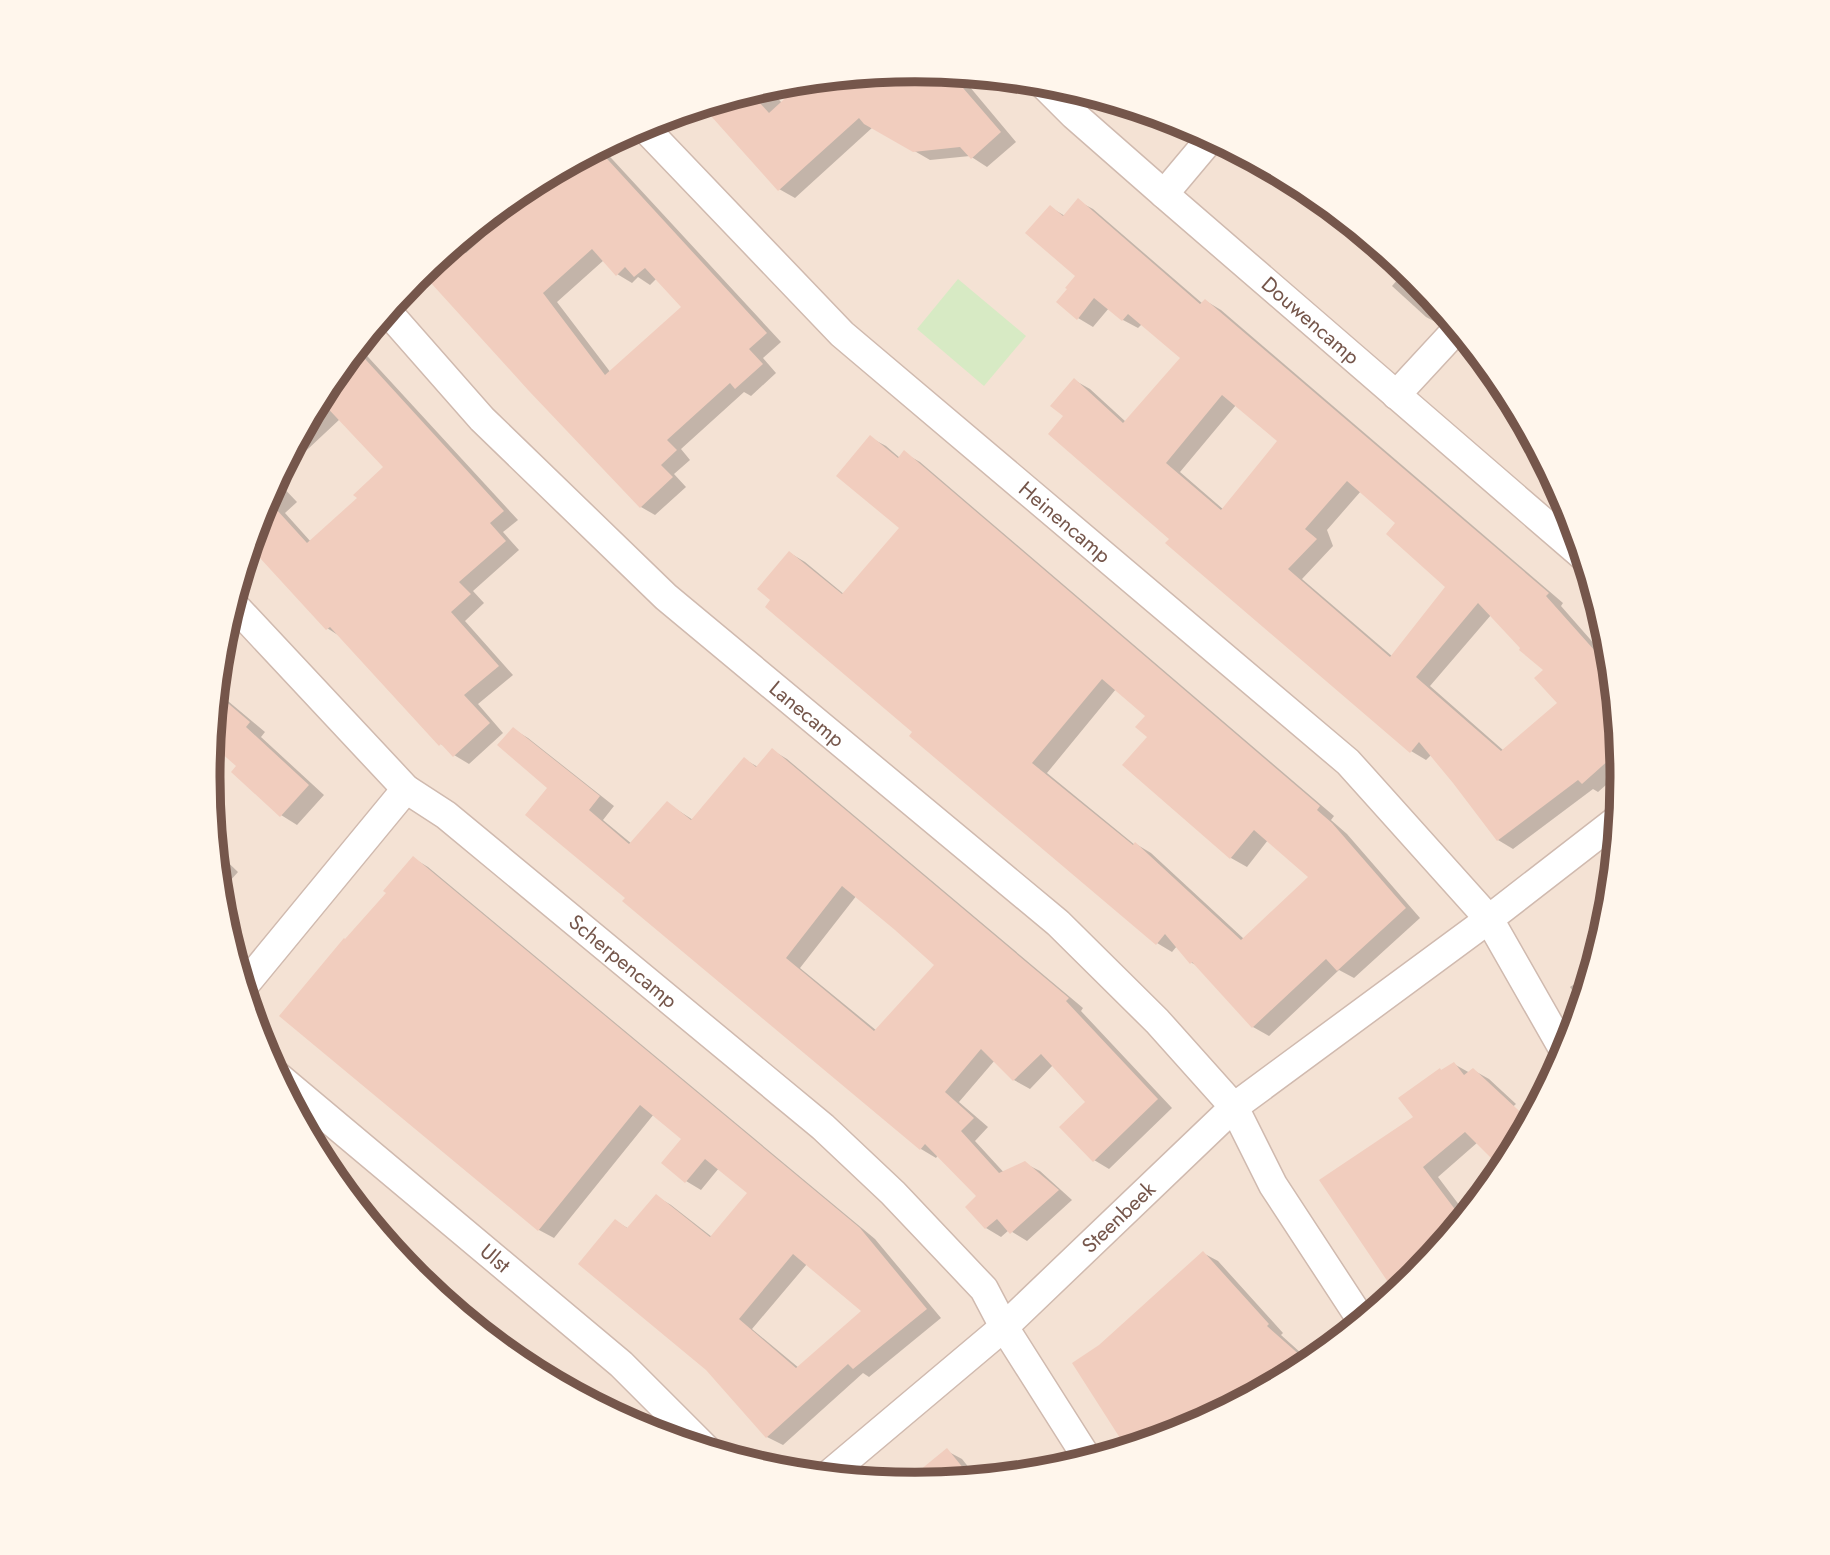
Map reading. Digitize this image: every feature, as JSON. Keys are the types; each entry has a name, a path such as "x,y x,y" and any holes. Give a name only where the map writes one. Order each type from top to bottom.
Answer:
{"street":[{"name":"Douwencamp","path":"1056,97 1164,194 1569,545"},
{"name":"Heinencamp","path":"651,134 842,334 1348,762 1489,919"},
{"path":"1164,194 1205,146"},
{"name":"Lanecamp","path":"393,318 482,419 666,597 1058,923 1157,1021 1234,1107"},
{"path":"1396,396 1451,335"},
{"name":"Scherpencamp","path":"240,611 406,789 446,815 823,1127 893,1193 984,1289 1004,1327"},
{"path":"250,979 406,789"},
{"name":"Steenbeek","path":"836,1468 1004,1327 1234,1107 1489,919 1609,826"},
{"path":"1489,919 1558,1041"},
{"name":"Ulst","path":"293,1089 621,1364 693,1436"},
{"path":"1234,1107 1273,1185 1357,1313"},
{"path":"1004,1327 1083,1452"}],"shaded area":[{"path":"915,82 1006,88 1095,106 1138,119 1181,135 1263,175 1301,199 1373,255 1407,286 1467,354 1493,391 1539,470 1557,511 1587,598 1597,642 1609,732 1609,823 1604,868 1587,957 1573,1001 1539,1085 1517,1125 1467,1201 1438,1236 1407,1269 1338,1329 1263,1380 1223,1401 1181,1420 1095,1449 1006,1467 960,1471 915,1473 824,1467 735,1449 692,1436 649,1420 567,1380 529,1356 457,1300 423,1269 363,1201 337,1164 291,1085 273,1044 243,957 233,913 221,823 221,732 226,687 243,598 257,554 291,470 313,430 363,354 392,319 423,286 492,226 567,175 607,154 649,135 735,106 824,88 870,84"}],"green space":[{"path":"958,279 1026,336 984,386 917,329"}],"building":[{"path":"915,82 960,84 1001,132 971,159 960,147 913,152 864,124 859,118 778,191 709,114 758,101 769,113 790,94 824,88"},
{"path":"604,156 767,333 749,349 763,364 735,389 730,383 667,440 677,450 661,465 673,477 640,508 429,281 463,250 466,253 529,199","holes":["592,249 616,276 625,267 634,277 645,268 681,307 605,375 543,293"]},
{"path":"1078,198 1200,304 1205,299 1549,593 1546,596 1599,656 1609,732 1610,759 1582,784 1578,780 1497,841 1419,742 1410,753 1165,543 1169,539 1048,434 1063,416 1050,406 1074,378 1123,423 1180,358 1128,314 1122,321 1094,298 1077,320 1056,302 1075,276 1025,233 1050,205 1063,216","holes":["1222,395 1277,441 1221,510 1166,463","1347,481 1395,523 1386,534 1445,587 1390,657 1288,569 1317,539 1305,529","1478,603 1519,650 1543,670 1534,678 1557,703 1501,751 1416,677"]},
{"path":"362,356 504,511 490,523 506,541 459,582 471,594 451,612 499,666 464,695 490,723 453,757 441,744 439,746 330,627 326,630 257,555 275,507 307,543 357,498 353,495 383,467 327,407"},
{"path":"870,435 898,458 904,450 1320,806 1317,810 1332,823 1406,908 1337,971 1326,959 1252,1028 1165,934 1156,945 909,736 912,732 765,607 770,600 757,589 789,551 842,594 899,528 836,476","holes":["1102,679 1145,716 1135,727 1147,737 1122,765 1230,859 1254,830 1308,877 1241,940 1135,842 1133,845 1032,763"]},
{"path":"225,700 250,722 246,727 309,785 280,817 231,772 236,766 221,752"},
{"path":"513,727 600,796 589,810 629,844 667,801 691,820 744,757 756,767 772,748 1069,998 1066,1001 1158,1099 1093,1162 1059,1127 1085,1102 1041,1054 1013,1081 981,1049 945,1092 974,1118 961,1131 999,1173 1025,1161 1059,1190 1010,1234 997,1219 985,1229 965,1207 976,1196 925,1144 920,1150 622,901 625,898 525,815 547,788 497,745","holes":["842,886 934,965 874,1031 786,958"]},
{"path":"413,856 860,1228 927,1309 853,1369 848,1364 766,1438 706,1370 578,1264 615,1219 627,1228 656,1194 710,1237 747,1193 705,1159 685,1183 661,1163 681,1139 640,1105 538,1231 279,1016 344,938 386,893 383,891","holes":["793,1254 861,1311 796,1368 739,1319"]},
{"path":"1454,1062 1464,1075 1473,1068 1523,1114 1495,1162 1465,1132 1423,1167 1457,1213 1390,1285 1319,1180 1413,1117 1398,1098 1440,1068 1441,1070"},
{"path":"1203,1251 1269,1324 1267,1326 1301,1356 1223,1401 1181,1420 1122,1441 1072,1363 1099,1345"},
{"path":"947,1448 965,1471 960,1471 917,1473"}]}
